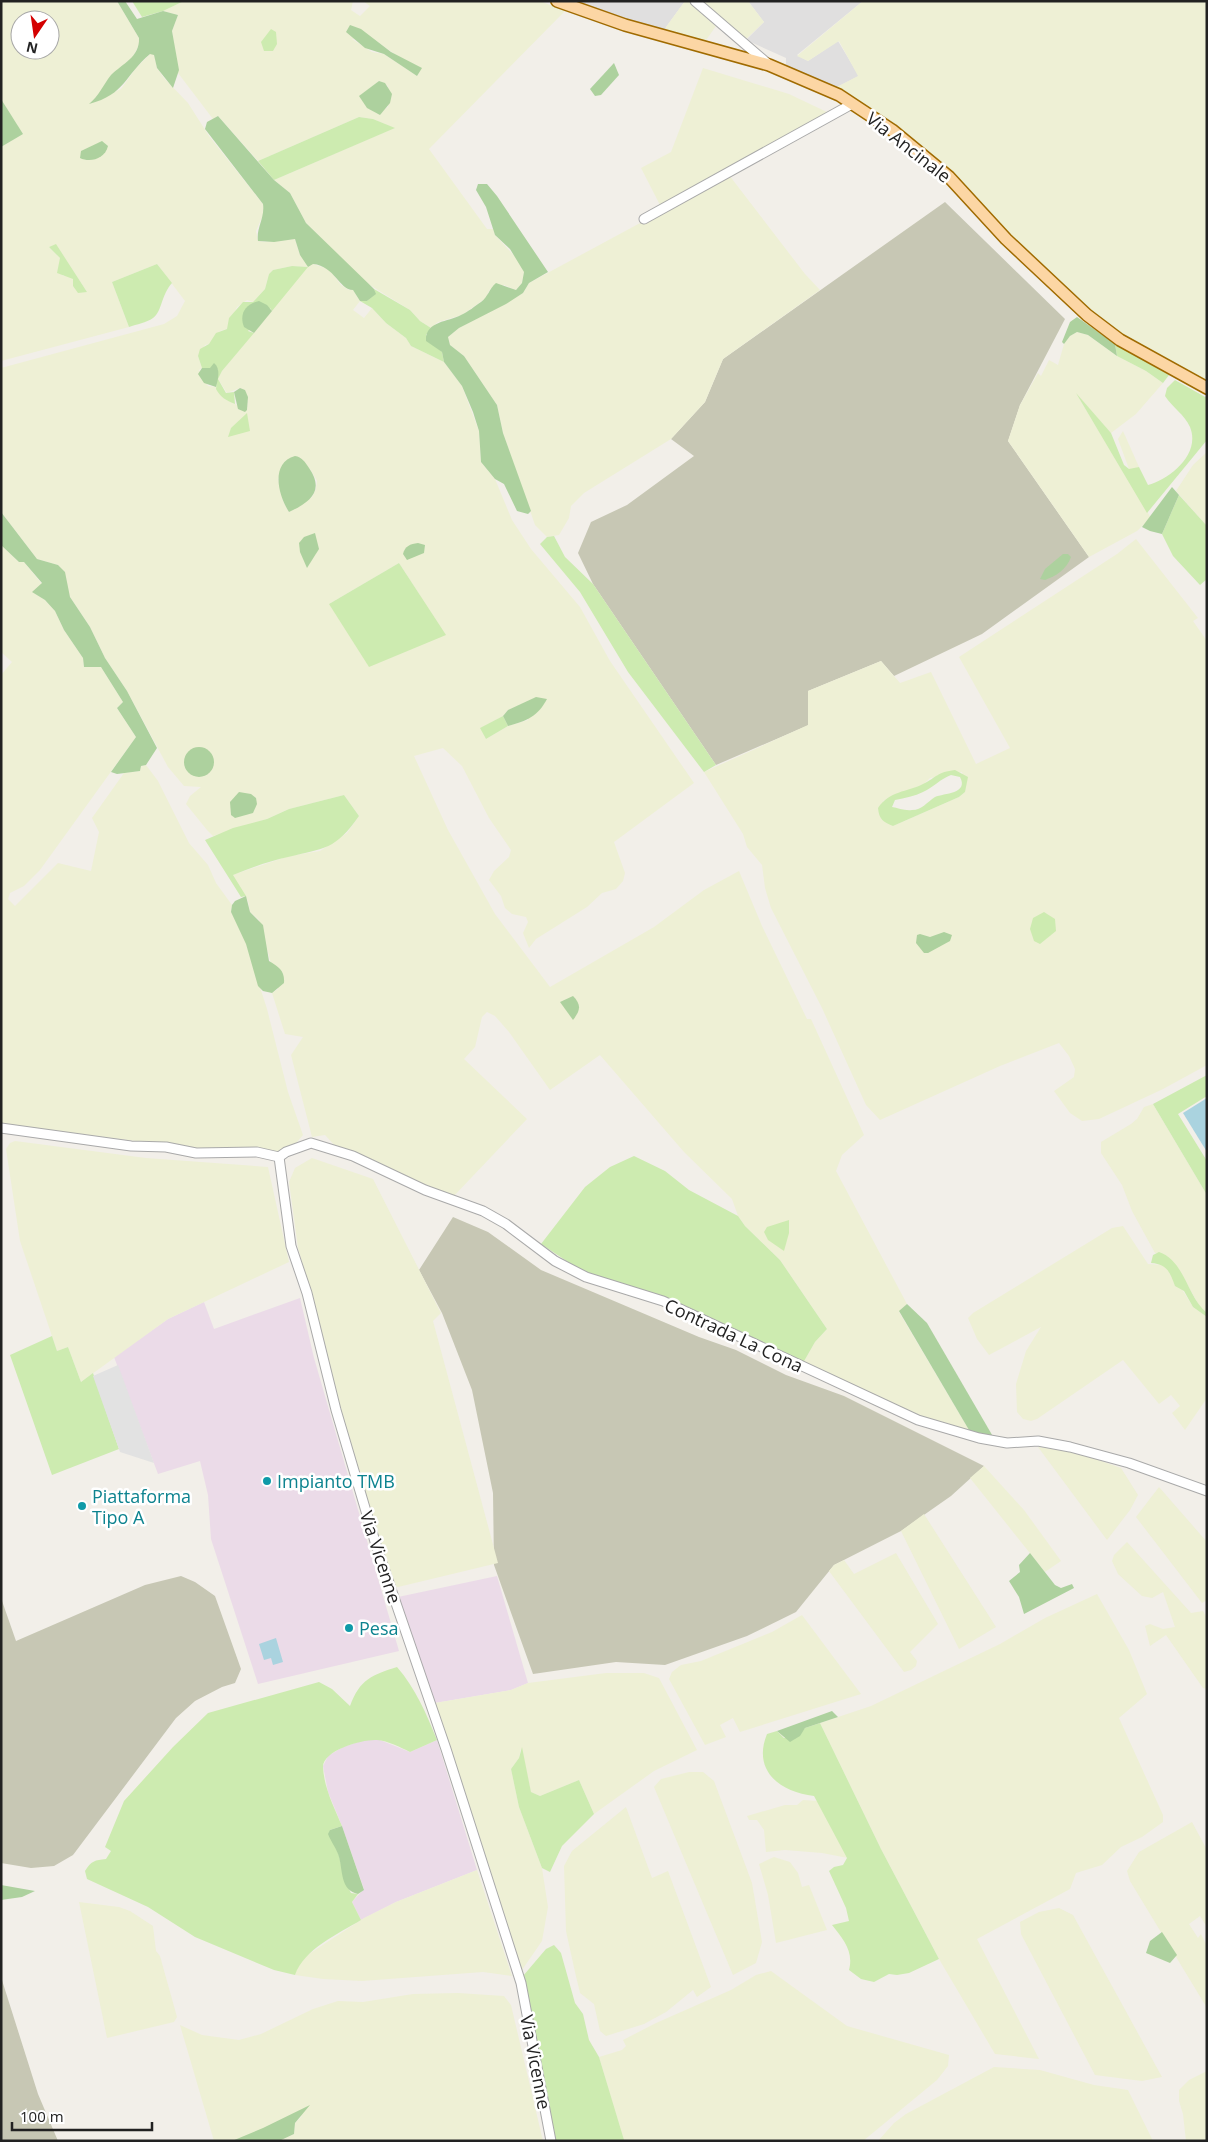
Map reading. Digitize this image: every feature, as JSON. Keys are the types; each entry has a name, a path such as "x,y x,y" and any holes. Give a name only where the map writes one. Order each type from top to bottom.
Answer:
{"main road":[{"name":"Via Ancinale","path":"557,1 625,25 769,65 839,95 892,130 949,178 1006,239 1093,320 1120,340 1207,388"}],"street":[{"path":"695,1 769,65"},
{"path":"644,219 852,104"},
{"path":"1,1128 131,1146 166,1147 196,1153 257,1152 279,1157"},
{"name":"Contrada La Cona","path":"279,1157 286,1152 311,1143 352,1156 425,1190 483,1211 506,1224 555,1261 586,1277 662,1301 918,1420 979,1438 1007,1443 1038,1442 1070,1446 1128,1463 1207,1491"},
{"name":"Via Vicenne","path":"279,1157 291,1246 307,1293 338,1419 376,1545 446,1749 520,1981 551,2141"}],"shaded area":[{"path":"1,1 117,1 139,38 139,45 131,60 112,75 97,98 90,103 121,89 136,68 150,54 154,54 157,68 164,78 188,103 209,136 263,204 264,213 256,231 258,241 295,239 300,255 313,264 329,269 341,285 349,290 353,290 360,301 353,310 364,318 372,308 386,323 406,338 411,346 444,362 462,386 479,431 481,462 495,479 512,520 531,549 580,607 610,661 694,783 614,842 625,873 623,881 616,889 602,893 587,907 536,939 529,948 523,933 528,922 526,917 512,914 505,908 501,896 489,880 494,871 509,857 511,850 489,818 462,766 443,748 414,756 448,830 495,914 550,987 654,927 704,890 739,871 762,926 807,1019 811,1019 864,1135 842,1155 836,1171 907,1304 899,1312 969,1430 980,1436 921,1420 803,1363 815,1342 827,1329 780,1260 745,1226 738,1216 732,1199 684,1152 600,1055 550,1090 509,1032 495,1016 487,1012 482,1017 475,1047 464,1059 527,1119 452,1198 337,1148 325,1135 312,1137 291,1055 303,1037 285,1034 272,993 278,989 259,920 250,912 248,901 232,875 289,856 320,851 347,833 359,816 344,795 289,809 267,819 213,836 186,804 190,796 201,787 184,786 168,767 127,691 105,658 90,627 70,597 66,577 58,565 37,559 1,512 1,368 164,324 177,316 185,301 157,264 112,282 129,327 1,361 1,147 22,134 1,99","holes":["56,245 87,292 73,286 73,279 69,276 63,276 60,258 49,247","292,266 307,267 222,371 218,379 227,393 240,388 248,397 247,410 225,399 216,387 208,386 199,370 202,368 198,356 205,345 209,344 220,331 227,329 237,307 247,300 253,302 265,289 269,274 273,270","310,469 317,481 316,489 312,497 289,512 283,501 278,478","399,563 421,597 329,604","527,702 528,720 508,726 486,739 481,728 503,716 508,710"]},
{"path":"184,1 353,1 351,10 360,16 370,6 363,1 540,1 565,11 429,149 487,229 493,229 495,235 520,262 524,272 522,283 516,290 504,285 490,289 486,298 462,315 438,322 431,328 420,321 410,310 365,282 306,223 290,193 274,180 394,128 373,119 359,117 258,161 218,116 213,119 178,73 172,31 178,15 163,11","holes":["352,39 376,41 399,57 421,68 417,76 384,54 372,52","379,81 388,86 388,107 383,110 360,97"]},
{"path":"571,1 685,1 666,27 665,33"},
{"path":"685,1 688,1 716,26 704,43 665,33 666,27"},
{"path":"697,1 748,1 764,22 743,42"},
{"path":"748,1 863,1 797,55 808,61 838,41 859,76 833,89 786,68 786,58 746,40 764,22"},
{"path":"863,1 1207,1 1207,384 1123,337 1089,312 949,177 833,89 858,76 839,41 808,61 797,56"},
{"path":"703,68 789,94 829,113 660,205 641,168 671,152"},
{"path":"729,175 805,274 820,290 723,359 705,402 671,439 584,493 571,506 569,518 559,535 547,537 535,525 503,433 497,405 464,356 450,345 448,337 459,328 523,293 529,283"},
{"path":"945,202 1065,319 1020,405 1008,441 1089,557 982,634 894,676 881,661 808,691 809,725 716,765 593,584 578,553 591,522 627,505 694,456 671,439 705,402 723,359"},
{"path":"1077,332 1088,335 1117,356 1146,371 1163,383 1136,414 1111,433 1079,398 1151,518 1137,531 1089,557 1008,441 1020,405 1038,373 1041,376 1049,360 1058,365 1064,344 1070,336"},
{"path":"1123,431 1139,467 1134,469 1129,469 1118,439"},
{"path":"1207,452 1207,526 1176,491 1193,465"},
{"path":"1136,539 1198,618 1193,621 1207,641 1207,1065 1163,1089 1099,1119 1082,1121 1070,1113 1054,1091 1074,1077 1075,1069 1069,1056 1059,1043 1000,1066 880,1120 866,1105 822,1008 771,908 765,888 762,865 747,847 743,834 704,772 808,725 808,691 881,661 900,683 931,672 976,764 1010,748 959,657 1117,554","holes":["962,772 965,792 959,797 893,826 883,801 924,784 930,778"]},
{"path":"1,545 19,562 24,562 42,584 33,592 45,600 55,611 64,630 83,658 84,667 101,667 123,702 117,708 136,737 40,870 24,886 10,893 8,899 15,906 58,863 91,871 99,832 92,818 124,773 140,771 141,766 146,765 158,781 189,843 208,865 216,883 232,905 231,912 244,937 267,1009 288,1092 303,1135 291,1149 277,1153 253,1149 200,1149 1,1124 1,675 12,662 1,652"},
{"path":"1153,1104 1207,1195 1207,1313 1200,1307 1178,1268 1167,1256 1155,1253 1132,1211 1122,1185 1101,1153 1101,1142 1131,1124 1137,1119 1144,1107"},
{"path":"15,1141 146,1158 268,1167 289,1262 168,1319 81,1382 68,1347 57,1351 20,1241 6,1149 10,1143"},
{"path":"312,1158 373,1179 441,1313 433,1321 498,1563 394,1588 349,1444 320,1325 298,1248 289,1182 295,1168"},
{"path":"453,1217 488,1232 541,1270 699,1337 736,1350 786,1375 844,1396 984,1466 951,1496 901,1531 834,1565 796,1612 747,1636 665,1665 616,1662 533,1674 494,1565 493,1493 472,1390 442,1313 419,1270"},
{"path":"1123,1226 1148,1264 1163,1265 1170,1270 1193,1307 1207,1317 1207,1398 1185,1430 1172,1413 1180,1406 1171,1395 1159,1404 1123,1360 1037,1419 1031,1421 1023,1419 1017,1412 1016,1384 1026,1351 1041,1327 989,1355 977,1339 968,1318 973,1313 1112,1228"},
{"path":"300,1298 314,1358 399,1651 258,1684 211,1539 208,1495 200,1461 158,1474 114,1357 168,1319 204,1302 214,1329"},
{"path":"118,1365 154,1463 120,1452 93,1376"},
{"path":"1038,1447 1079,1453 1121,1468 1138,1495 1130,1510 1107,1540"},
{"path":"984,1466 1024,1510 1061,1561 1045,1572 970,1478"},
{"path":"1159,1487 1207,1542 1207,1600 1202,1603 1136,1517"},
{"path":"924,1514 996,1627 959,1649 901,1531"},
{"path":"1127,1542 1191,1613 1203,1611 1207,1618 1207,1689 1203,1688 1166,1635 1150,1646 1145,1626 1150,1624 1163,1629 1175,1627 1163,1592 1152,1598 1142,1596 1118,1574 1112,1561 1114,1555"},
{"path":"896,1553 938,1624 910,1652 917,1661 916,1666 904,1672 829,1571 834,1565 844,1560 854,1574"},
{"path":"181,1576 195,1582 215,1596 241,1669 235,1683 222,1687 195,1701 176,1718 73,1855 54,1866 31,1868 1,1863 1,1598 16,1641 145,1585"},
{"path":"497,1576 528,1683 511,1690 435,1703 398,1597"},
{"path":"1097,1594 1129,1650 1147,1694 1119,1718 1163,1815 1163,1822 1142,1837 1121,1847 1102,1865 1076,1873 1070,1889 977,1939 1039,2059 995,2054 939,1959 881,1849 820,1723 871,1706 1000,1644 1045,1618"},
{"path":"802,1615 861,1694 740,1732 733,1718 720,1725 726,1737 705,1745 669,1679 672,1672 681,1665 701,1661 772,1632"},
{"path":"606,1673 644,1673 659,1678 697,1750 654,1771 594,1814 579,1780 540,1796 531,1792 521,1748 519,1758 511,1769 519,1807 542,1868 548,1907 542,1941 522,1970 435,1703 511,1690 528,1683"},
{"path":"367,1739 380,1740 410,1752 437,1740 477,1870 396,1902 361,1920 352,1902 364,1889 328,1792 323,1766 328,1756 343,1747"},
{"path":"689,1772 703,1772 714,1781 752,1883 762,1942 756,1963 733,1975 654,1787 661,1779"},
{"path":"803,1800 818,1801 848,1858 822,1853 785,1850 766,1852 764,1830 757,1820 749,1820 747,1816 785,1805 797,1805"},
{"path":"626,1807 652,1878 668,1871 711,1987 697,1997 693,1990 666,2012 644,2024 606,2036 600,2031 594,2004 580,1993 566,1931 564,1866 572,1851"},
{"path":"1192,1822 1207,1850 1207,1927 1200,1916 1189,1924 1198,1938 1201,1934 1207,1946 1207,2008 1130,1881 1127,1871 1139,1852"},
{"path":"774,1857 790,1862 798,1873 802,1887 809,1885 827,1930 776,1943 768,1895 759,1864"},
{"path":"477,1870 512,1976 483,1972 362,1981 295,1975 298,1964 309,1954 364,1918 396,1902"},
{"path":"79,1902 119,1907 130,1911 153,1926 156,1951 160,1956 177,2017 174,2022 107,2038"},
{"path":"1059,1908 1073,1915 1162,2077 1142,2081 1095,2075 1021,1934 1020,1922 1039,1912"},
{"path":"771,1971 847,2026 949,2055 948,2066 937,2080 863,2141 621,2141 623,2140 599,2057 622,2050 626,2046 623,2040 656,2023 731,1990 756,1975"},
{"path":"1,1977 38,2094 58,2141 1,2141"},
{"path":"458,1993 504,1996 511,2005 543,2141 279,2141 294,2134 295,2123 302,2116 232,2141 214,2141 180,2025 202,2035 239,2040 261,2034 313,2009 338,2001 363,2002 413,1994"},
{"path":"994,2067 1040,2070 1094,2085 1128,2090 1153,2141 878,2141 894,2123 906,2114"},
{"path":"1207,2071 1207,2141 1186,2141 1179,2090 1189,2080"}],"green space":[{"path":"117,1 125,1 137,19 163,11 178,15 172,31 179,70 173,88 157,68 154,55 150,54 118,90 101,100 89,104 111,75 130,60 139,45 139,38"},
{"path":"132,1 184,1 163,11 142,17"},
{"path":"350,25 361,29 391,52 422,68 417,76 384,54 365,48 346,32"},
{"path":"271,29 276,32 277,44 273,51 264,51 261,42"},
{"path":"614,63 619,75 601,95 595,96 590,89"},
{"path":"379,81 385,83 392,94 390,103 380,115 367,108 359,96"},
{"path":"1,99 23,134 1,147"},
{"path":"218,116 274,180 290,193 306,223 374,289 376,294 367,301 360,301 353,290 344,286 327,269 313,264 308,267 300,255 295,239 274,242 258,241 263,204 205,129 207,122"},
{"path":"359,117 373,119 395,128 274,180 258,161"},
{"path":"102,141 108,146 104,154 92,160 80,158 81,151"},
{"path":"478,184 487,184 497,196 548,272 529,283 523,293 459,328 448,337 450,345 464,356 497,405 503,433 531,511 528,514 517,511 504,484 495,479 481,462 479,431 462,386 444,362 442,352 426,341 429,329 438,323 469,311 483,300 496,283 516,290 522,283 524,272 510,249 495,235 486,207 476,190"},
{"path":"56,244 87,292 78,293 73,286 73,279 57,273 60,258 49,247"},
{"path":"157,264 172,283 156,315 147,321 129,327 112,282"},
{"path":"292,266 308,267 272,311 270,308 248,331 254,333 222,371 218,379 226,393 234,392 235,404 232,403 216,389 218,369 202,368 198,356 200,349 209,344 216,333 227,329 229,318 243,302 253,302 265,289 269,274 273,270"},
{"path":"374,289 410,310 420,321 431,328 426,335 442,352 444,362 411,346 406,338 386,323 372,308 360,301 367,301 375,294"},
{"path":"259,301 267,305 272,311 254,333 244,327 242,318 244,310 250,304"},
{"path":"1077,317 1115,344 1117,356 1088,335 1077,332 1070,336 1064,344 1062,342 1070,322"},
{"path":"1115,344 1169,375 1163,383 1146,371 1117,356"},
{"path":"214,363 218,368 216,387 204,383 198,374 202,368 210,368"},
{"path":"1175,380 1207,398 1207,440 1147,513 1076,393 1111,433 1124,465 1129,469 1139,467 1148,485 1157,482 1174,471 1187,456 1191,447 1192,437 1188,423 1165,396 1167,388"},
{"path":"240,388 245,390 248,397 247,410 245,412 238,409 234,392"},
{"path":"247,413 250,431 228,437 231,428"},
{"path":"295,456 305,462 316,483 313,495 309,500 289,512 279,489 278,480 282,465"},
{"path":"1172,487 1179,495 1162,534 1142,527"},
{"path":"1179,495 1207,526 1207,579 1200,585 1173,556 1162,534"},
{"path":"1,512 37,559 58,565 65,572 70,597 90,627 105,658 127,691 157,748 146,765 141,766 140,771 117,774 111,772 136,737 117,708 123,702 101,667 84,667 83,658 64,630 55,611 45,600 32,592 42,583 24,562 19,562 1,545"},
{"path":"315,533 319,549 307,568 300,552 299,543 304,537"},
{"path":"554,536 565,557 593,584 716,765 704,772 628,672 580,592 540,544 547,537"},
{"path":"418,543 425,545 424,553 407,560 403,554 405,549 410,545"},
{"path":"1063,554 1068,554 1071,557 1064,568 1045,580 1040,579 1045,569"},
{"path":"399,563 446,635 369,667 329,604"},
{"path":"536,697 547,699 540,710 526,720 508,726 503,716 508,710"},
{"path":"503,716 508,726 486,739 480,728"},
{"path":"199,747 209,752 214,762 209,772 199,777 189,772 184,762 189,752"},
{"path":"955,770 968,777 965,792 959,797 893,826 884,821 879,815 878,808 887,798 917,787 941,773","holes":["951,775 960,777 962,783 958,790 935,797 919,809 907,810 892,807 895,800 910,797 927,790"]},
{"path":"239,792 251,794 256,798 257,804 253,813 235,818 231,815 230,802"},
{"path":"344,795 359,816 351,827 336,842 328,846 253,867 233,875 246,896 241,897 205,840 233,828 267,819 289,809"},
{"path":"246,896 250,912 263,925 269,961 278,967 283,975 284,983 272,993 263,991 258,986 246,944 231,912 235,901"},
{"path":"1044,912 1055,919 1056,931 1040,944 1034,941 1030,929 1033,918"},
{"path":"944,932 952,935 950,941 928,953 924,953 916,943 917,935 930,937"},
{"path":"573,996 578,1002 579,1008 573,1020 560,1002"},
{"path":"1207,1075 1207,1096 1178,1114 1207,1161 1207,1195 1153,1104"},
{"path":"634,1156 665,1171 689,1190 738,1216 745,1226 780,1260 827,1329 815,1342 803,1363 583,1272 541,1244 585,1187 610,1167"},
{"path":"789,1220 789,1233 784,1251 768,1240 764,1232 767,1227"},
{"path":"1159,1252 1175,1263 1200,1306 1207,1313 1207,1317 1193,1307 1184,1291 1175,1286 1164,1267 1151,1263 1153,1255"},
{"path":"907,1304 927,1323 995,1440 980,1436 969,1430 899,1311"},
{"path":"52,1336 57,1351 68,1347 81,1382 93,1373 119,1449 52,1475 10,1355"},
{"path":"1030,1553 1055,1585 1061,1588 1072,1584 1074,1588 1024,1614 1019,1597 1009,1581 1020,1572 1019,1565"},
{"path":"397,1667 404,1675 425,1711 437,1740 410,1752 394,1744 377,1740 363,1741 336,1751 329,1755 325,1761 323,1767 325,1782 342,1826 330,1830 348,1888 351,1893 358,1894 352,1902 361,1920 314,1950 299,1966 295,1975 274,1970 195,1937 148,1907 87,1879 85,1871 89,1865 106,1859 111,1851 105,1847 124,1801 173,1747 208,1713 319,1682 332,1689 350,1706 358,1690 368,1679"},
{"path":"832,1711 838,1717 805,1728 800,1736 790,1742 777,1731"},
{"path":"820,1723 881,1849 939,1959 909,1973 889,1974 874,1982 861,1979 849,1970 849,1951 844,1940 832,1925 849,1921 846,1908 829,1871 834,1867 843,1865 847,1858 814,1796 790,1790 772,1777 766,1769 763,1759 763,1747 767,1734 777,1731 784,1738 796,1738 805,1728"},
{"path":"522,1747 531,1792 540,1796 579,1780 594,1814 562,1846 550,1872 542,1868 519,1807 511,1769 519,1758"},
{"path":"342,1826 364,1890 358,1894 352,1892 345,1884 338,1854 328,1834 330,1830"},
{"path":"1,1885 35,1891 22,1897 1,1900"},
{"path":"1162,1932 1177,1955 1170,1963 1146,1953 1150,1941"},
{"path":"554,1945 561,1953 575,2003 583,2014 589,2040 599,2057 624,2140 555,2141 523,1976 546,1949"},
{"path":"310,2105 295,2123 294,2134 279,2141 232,2141 263,2128"}],"water":[{"path":"1207,1098 1207,1152 1183,1113"},
{"path":"276,1638 283,1662 273,1665 271,1658 264,1660 259,1644"}],"place":[{"name":"Impianto TMB","path":"267,1481"},
{"name":"Piattaforma Tipo A","path":"82,1506"},
{"name":"Pesa","path":"349,1628"}]}
